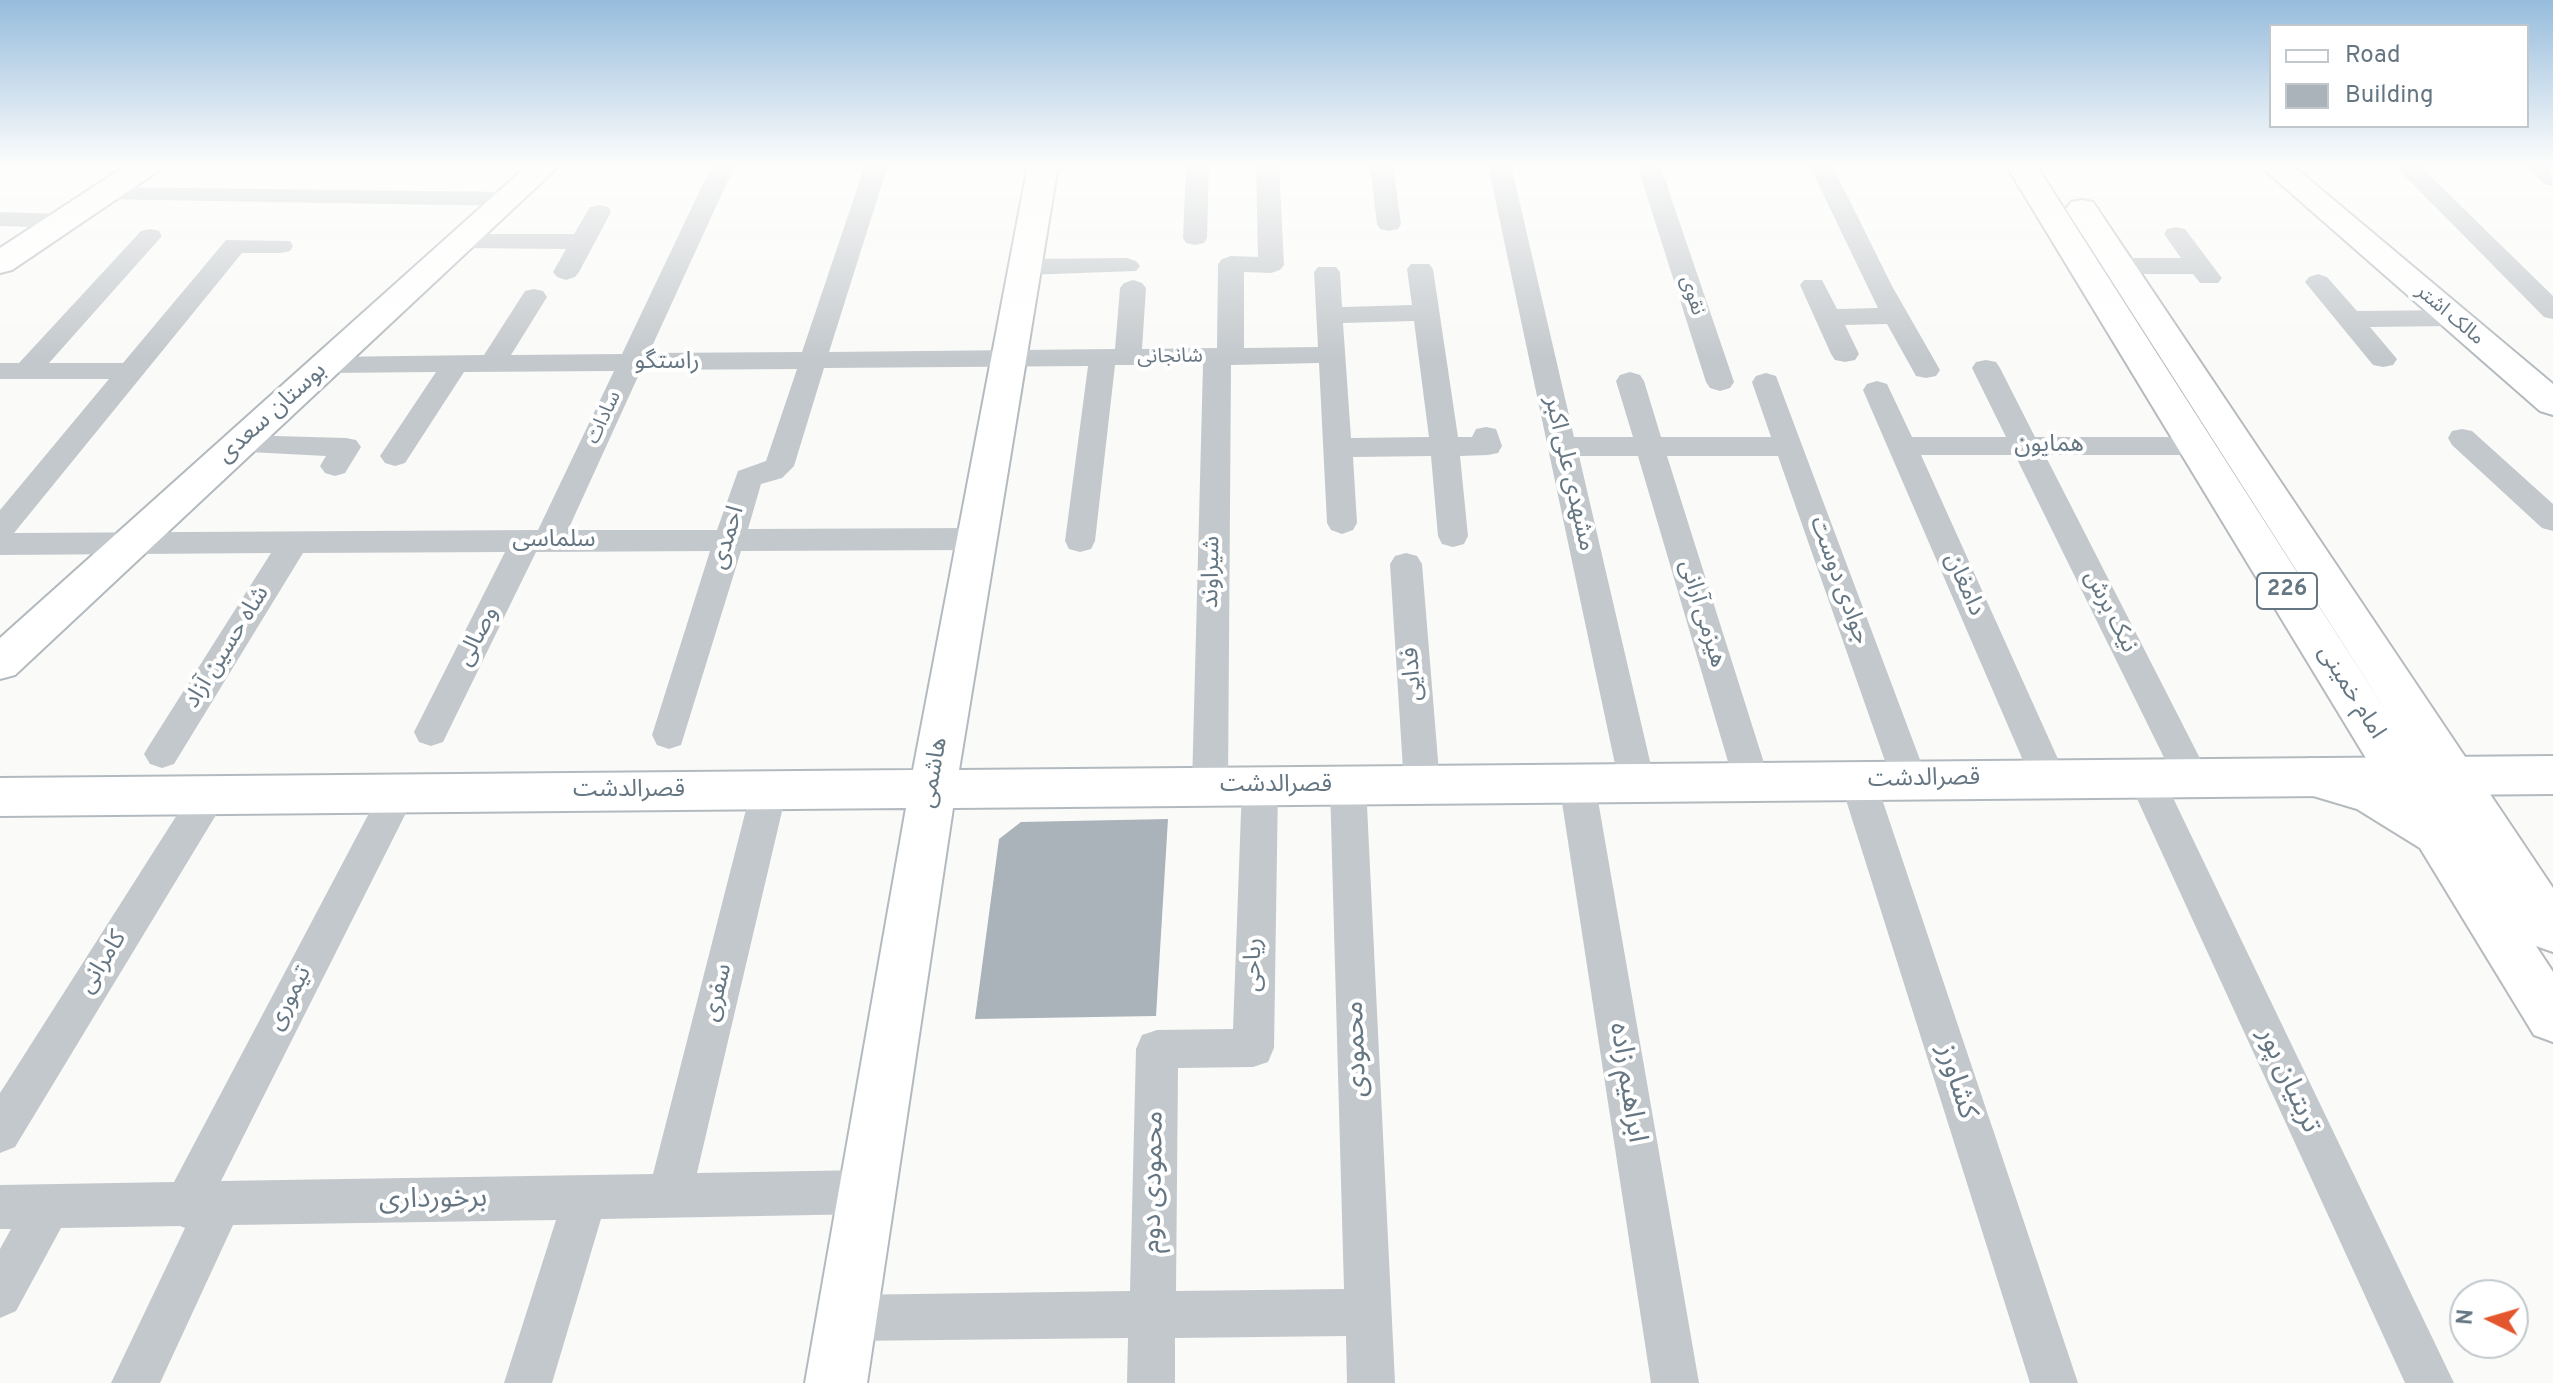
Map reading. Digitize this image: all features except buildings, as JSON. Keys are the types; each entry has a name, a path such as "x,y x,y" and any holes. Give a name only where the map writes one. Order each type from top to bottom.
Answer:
{"main road":[{"path":"0,263 50,230"},
{"name":"بوستان سعدی","path":"0,663 475,230"},
{"name":"هاشمی","path":"836,1383 932,791 1032,230"},
{"name":"امام خمینی","path":"2061,230 2553,1018"},
{"name":"امام خمینی","path":"2096,230 2553,930"},
{"name":"مالک اشتر","path":"2349,230 2553,403"},
{"name":"قصرالدشت","path":"5,804 209,795 2553,775"},
{"path":"2309,777 2349,786 2380,798 2409,815 2444,843"}],"street":[{"path":"566,272 589,230"},
{"name":"سادات","path":"537,541 631,363 693,230"},
{"path":"812,362 855,230"},
{"path":"1195,230 1195,238"},
{"name":"شیراوند","path":"1210,786 1224,357 1231,264 1271,265 1270,230"},
{"name":"مشهدی علی اکبر","path":"1513,230 1637,783"},
{"name":"نقوی","path":"1669,230 1720,382"},
{"path":"1852,230 1926,370"},
{"path":"2471,230 2553,311"},
{"path":"2121,266 2205,272 2176,234"},
{"path":"13,371 150,236"},
{"path":"462,241 582,242"},
{"path":"0,530 235,245 281,246"},
{"path":"1025,267 1130,277 1080,541"},
{"path":"1420,269 1445,446 1453,536"},
{"path":"1327,272 1342,523"},
{"path":"2318,282 2383,359"},
{"path":"1813,285 1845,354"},
{"path":"492,364 534,297"},
{"path":"1329,315 1426,313"},
{"path":"1828,317 1896,316"},
{"path":"2350,319 2451,318"},
{"name":"شانجانی","path":"1008,360 1332,355"},
{"name":"راستگو","path":"326,365 1008,360"},
{"name":"احمدی","path":"669,735 748,478 779,466 812,362"},
{"path":"395,456 455,364"},
{"name":"نیک برش","path":"1986,368 2192,778"},
{"path":"13,371 131,371"},
{"name":"هیزمی آرانی","path":"1630,381 1752,782"},
{"name":"جوادی دوست","path":"1766,382 1910,781"},
{"name":"دامغان","path":"1877,390 2049,779"},
{"path":"1338,448 1488,446 1486,436"},
{"path":"2462,438 2553,521"},
{"path":"240,444 346,447 335,466"},
{"path":"1562,447 1790,446"},
{"name":"همایون","path":"1901,446 2196,446"},
{"name":"سلماسی","path":"0,544 976,539"},
{"name":"وصالی","path":"431,732 537,541"},
{"name":"شاه حسین آزاد","path":"162,754 294,542"},
{"name":"فدایی","path":"1406,564 1422,785"},
{"name":"تربتیان پور","path":"2146,779 2430,1383"},
{"name":"کشاورز","path":"1858,781 2054,1383"},
{"name":"ابراهیم زاده","path":"1577,783 1675,1383"},
{"name":"محمودی","path":"1348,785 1371,1383"},
{"name":"ریاحی","path":"1157,1049 1253,1048 1260,786"},
{"name":"سفری","path":"669,1197 769,790"},
{"name":"تیموری","path":"135,1383 202,1205 398,793"},
{"name":"کامرانی","path":"0,1132 209,795"},
{"name":"محمودی دوم","path":"1151,1383 1157,1049"},
{"name":"برخورداری","path":"0,1207 867,1192"},
{"path":"528,1383 585,1198"},
{"path":"0,1295 48,1207"},
{"path":"846,1318 1368,1312"}]}
